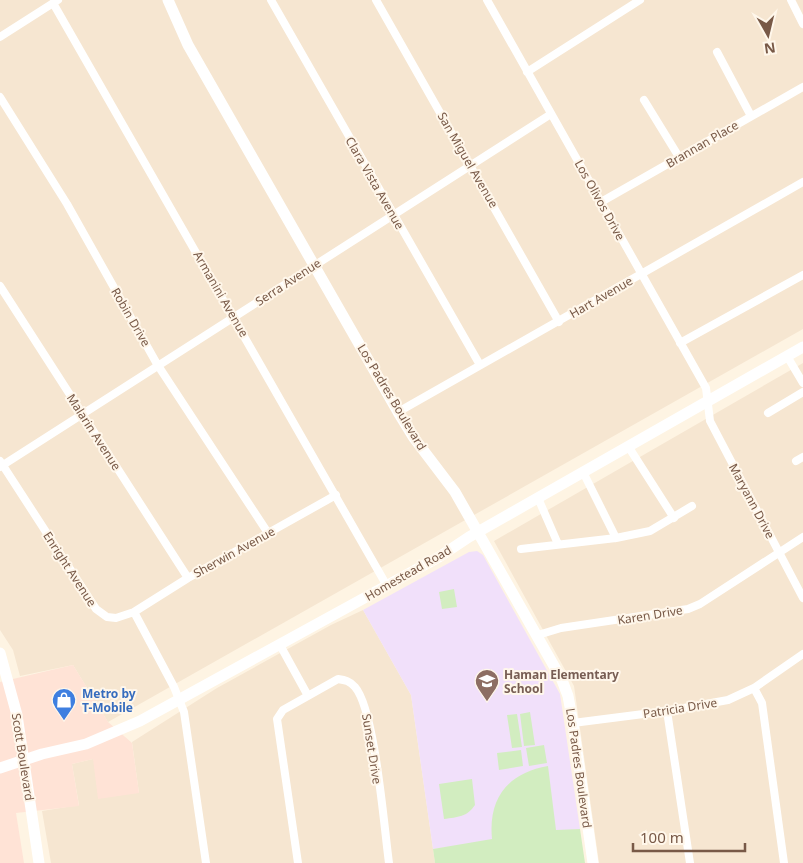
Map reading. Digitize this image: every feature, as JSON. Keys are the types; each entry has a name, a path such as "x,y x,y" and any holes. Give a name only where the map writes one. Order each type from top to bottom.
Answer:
{"main road":[{"name":"Los Padres Boulevard","path":"168,0 188,45 398,412 414,438 455,492 562,680 568,696 573,723 593,863"},
{"name":"Homestead Road","path":"0,768 109,736 180,701 387,586 803,347"},
{"name":"Scott Boulevard","path":"0,654 15,705 25,760 39,863"}],"street":[{"name":"Clara Vista Avenue","path":"271,0 480,365"},
{"name":"San Miguel Avenue","path":"376,0 559,322"},
{"path":"527,72 640,0"},
{"path":"791,0 803,24"},
{"name":"Los Olivos Drive","path":"488,1 706,388 706,402"},
{"path":"0,36 56,2"},
{"name":"Armanini Avenue","path":"56,2 387,586"},
{"path":"717,52 751,116"},
{"name":"Brannan Place","path":"601,202 803,88"},
{"name":"Robin Drive","path":"0,97 67,204 157,364 268,533"},
{"path":"644,100 678,158"},
{"name":"Serra Avenue","path":"1,464 82,415 157,364 551,114"},
{"name":"Hart Avenue","path":"398,412 803,182"},
{"path":"680,343 803,275"},
{"name":"Malarin Avenue","path":"0,286 188,578"},
{"path":"787,356 803,383"},
{"path":"768,413 803,392"},
{"name":"Maryann Drive","path":"706,402 710,421 803,598"},
{"path":"628,446 674,518"},
{"name":"Enright Avenue","path":"1,464 96,609 107,617 116,618 134,612"},
{"path":"583,472 616,538"},
{"name":"Sherwin Avenue","path":"134,612 188,578 336,495"},
{"path":"538,498 558,544"},
{"path":"521,549 616,538 650,531 692,506"},
{"name":"Karen Drive","path":"538,635 561,628 688,609 700,604 803,537"},
{"path":"134,612 166,670 180,701 186,724 206,863"},
{"path":"280,645 307,694 284,710 278,720 298,863"},
{"name":"Patricia Drive","path":"573,723 667,711 728,700 754,688 803,654"},
{"name":"Sunset Drive","path":"307,694 338,679 348,681 358,691 368,714 389,863"},
{"path":"754,688 762,703 784,863"},
{"path":"667,711 690,863"}],"shaded area":[{"path":"0,0 803,0 803,329 108,722 73,665 20,676 13,650 0,630"},
{"path":"803,363 803,863 599,863 574,686 494,541"},
{"name":"Haman Elementary School","path":"477,551 483,555 560,694 580,829 433,849 411,695 363,610 469,552"},
{"path":"363,610 411,695 435,863 51,863 42,811 79,805 72,764 93,759 139,793 132,742 217,688 331,625"},
{"path":"73,665 108,722 132,743 139,793 98,799 93,759 72,764 79,806 16,813 24,863 0,863 0,682"}],"green space":[{"path":"454,589 457,607 442,609 439,592"},
{"path":"530,712 535,745 524,746 520,714"},
{"path":"517,714 522,747 512,748 507,715"},
{"path":"544,745 547,763 529,766 526,748"},
{"path":"521,750 523,766 499,770 497,753"},
{"path":"548,766 556,830 580,829 585,863 435,863 433,849 492,839 493,811 503,790 522,775 534,769"},
{"path":"472,779 475,805 465,814 444,819 439,784"}],"place":[{"name":"Haman Elementary School","path":"487,702"},
{"name":"Metro by T-Mobile","path":"64,721"}]}
